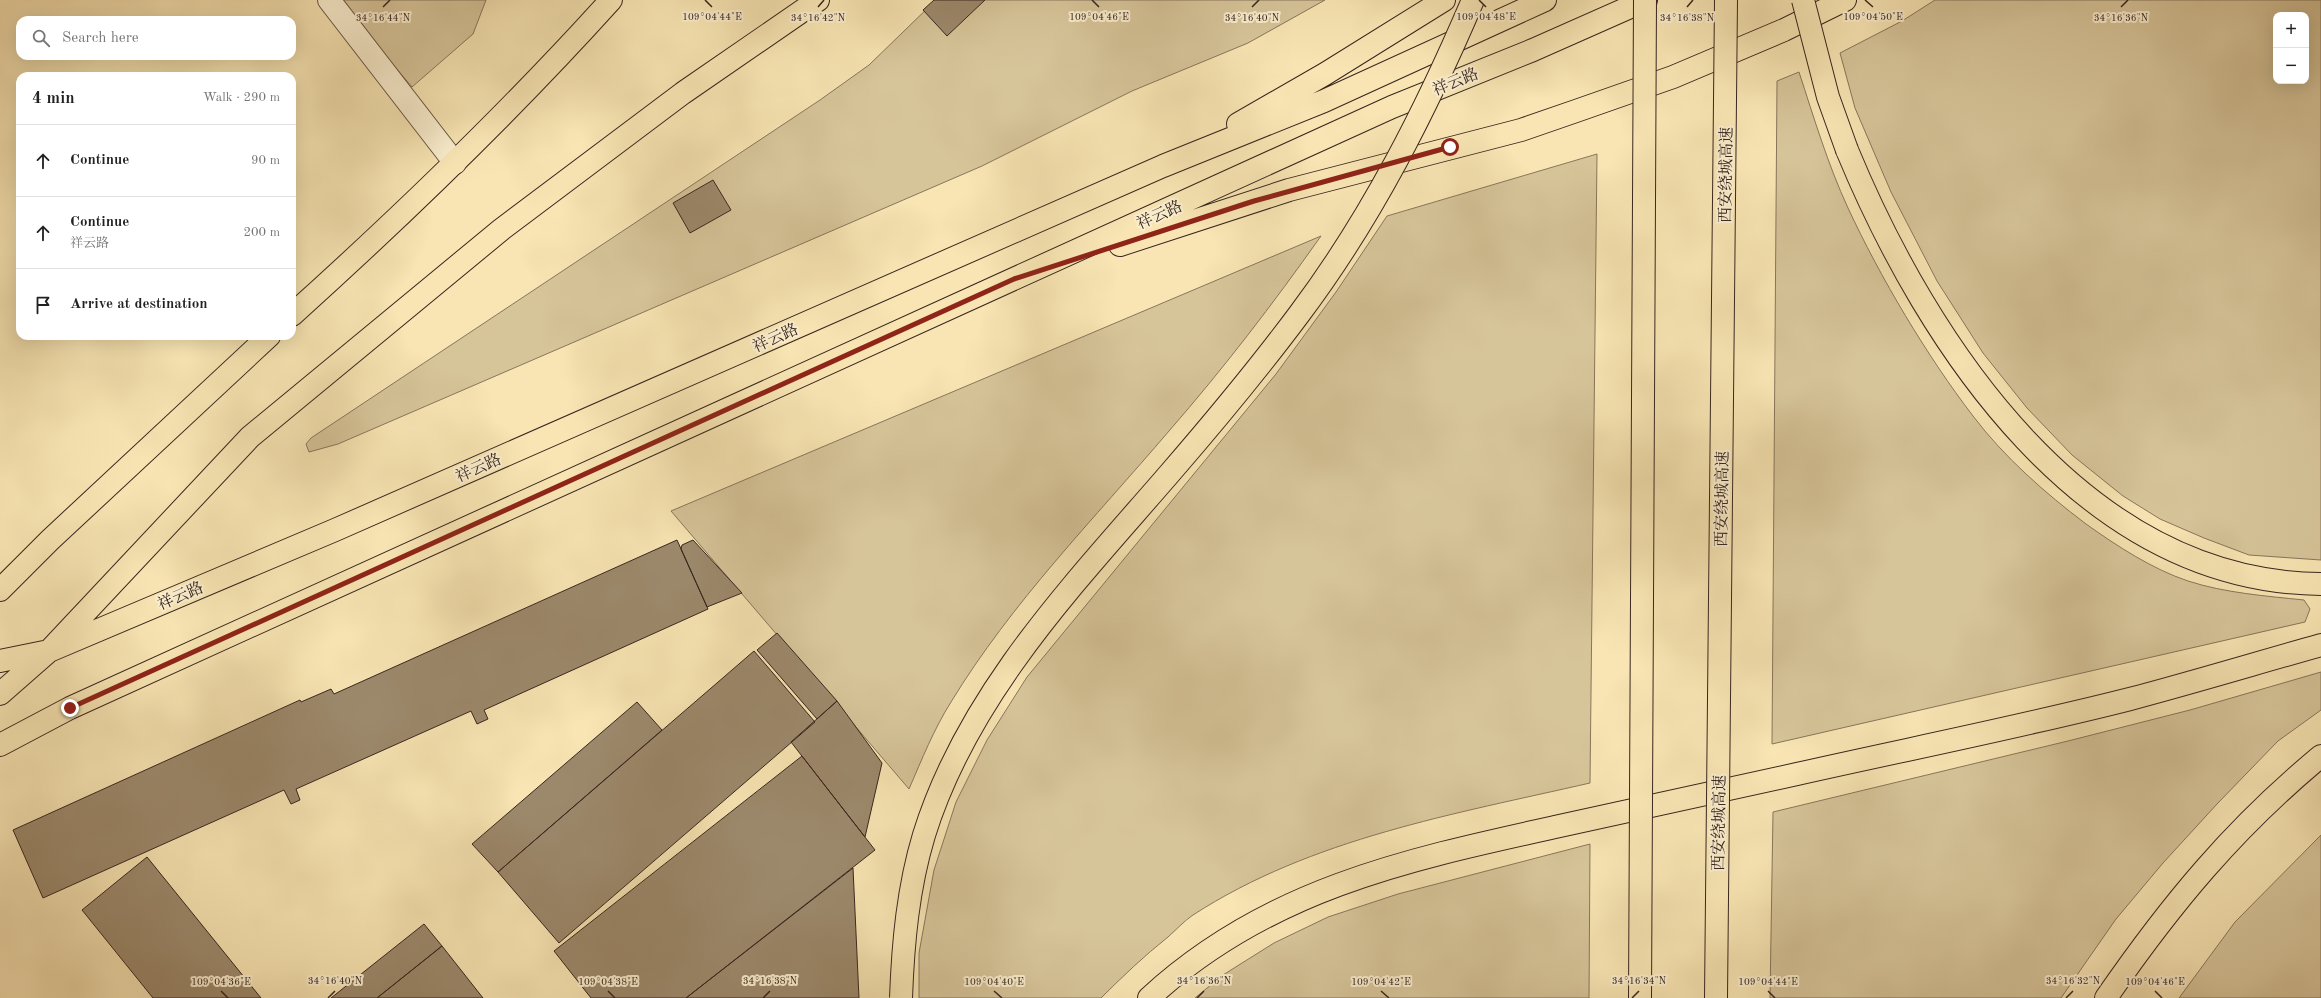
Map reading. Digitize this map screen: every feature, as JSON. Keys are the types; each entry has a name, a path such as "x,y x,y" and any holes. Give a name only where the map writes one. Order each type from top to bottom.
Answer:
{"main road":[{"path":"296,311 391,226 455,163 544,74 610,0"},
{"path":"0,694 49,651 250,437 502,229 683,93 818,0"},
{"path":"1163,166 1325,74 1444,0"},
{"path":"901,998 906,919 924,835 942,790 989,699 1018,654 1062,598 1172,471 1260,364 1333,268 1359,228 1422,115 1473,0"},
{"name":"祥云路","path":"0,661 49,651 335,530 1163,166 1324,101 1545,0"},
{"path":"1640,998 1646,0"},
{"name":"祥云路","path":"0,745 70,708 1392,107 1533,50 1646,0"},
{"name":"西安绕城高速","path":"1716,998 1726,0"},
{"path":"1803,0 1828,97 1870,207 1934,322 1990,400 2029,444 2070,483 2135,529 2210,565 2293,584 2321,584"},
{"path":"1014,279 1289,190 1521,130 1673,77 1784,30 1845,0"},
{"path":"0,590 55,535 265,340"},
{"path":"1149,998 1181,969 1265,917 1311,895 1370,872 1481,843 2034,722 2131,698 2321,645"},
{"path":"2106,998 2160,922 2199,874 2245,825 2321,756"}],"lane":[{"path":"329,0 455,163"}],"shaded area":[{"path":"338,0 486,0 473,34 412,87"},
{"path":"936,0 1325,0 1248,43 1132,91 982,166 338,444 309,452 306,444 311,438 820,100 869,65"},
{"path":"1935,0 2321,0 2321,560 2249,555 2160,519 2123,496 2072,455 2027,408 1983,353 1937,281 1891,192 1855,108 1840,53 1902,21"},
{"path":"1799,72 1834,175 1848,208 1889,288 1922,342 1956,393 1998,446 2040,487 2086,524 2122,549 2161,570 2202,585 2246,594 2304,600 2310,609 2305,622 1772,744 1777,81"},
{"path":"1597,154 1590,783 1436,818 1335,848 1286,866 1239,888 1193,915 1125,974 1101,998 919,998 919,953 934,870 956,802 987,740 1027,677 1276,374 1336,292 1387,216"},
{"path":"1321,236 1285,286 1209,384 1055,562 1000,630 975,665 945,712 928,744 909,789 671,511"},
{"path":"2321,672 2321,710 2278,741 2163,863 2116,919 2061,998 1770,998 1773,812 2190,710"},
{"path":"2321,835 2321,998 2179,998 2235,922"},
{"path":"1590,844 1589,998 1195,998 1223,975 1274,943 1328,917 1398,894"}],"building":[{"path":"934,0 985,0 947,36 923,10"},
{"path":"713,180 731,210 690,233 673,203"},
{"path":"677,540 708,609 484,710 488,719 477,724 471,711 296,789 300,800 291,804 284,790 43,898 13,830 300,700 301,702 331,689 334,694"},
{"path":"693,540 742,593 707,607 681,549 682,545"},
{"path":"777,633 837,701 817,719 757,650"},
{"path":"754,651 815,722 559,943 498,872"},
{"path":"837,701 882,763 865,837 791,742"},
{"path":"637,702 662,730 498,872 472,844"},
{"path":"802,756 875,850 686,998 591,998 554,951"},
{"path":"147,857 261,998 153,998 82,910"},
{"path":"853,868 859,998 686,998"},
{"path":"424,924 442,946 377,998 331,998"},
{"path":"442,946 483,998 377,998"}],"route":[{"path":"70,708 1014,279 1289,190 1328,181 1450,147"}]}
